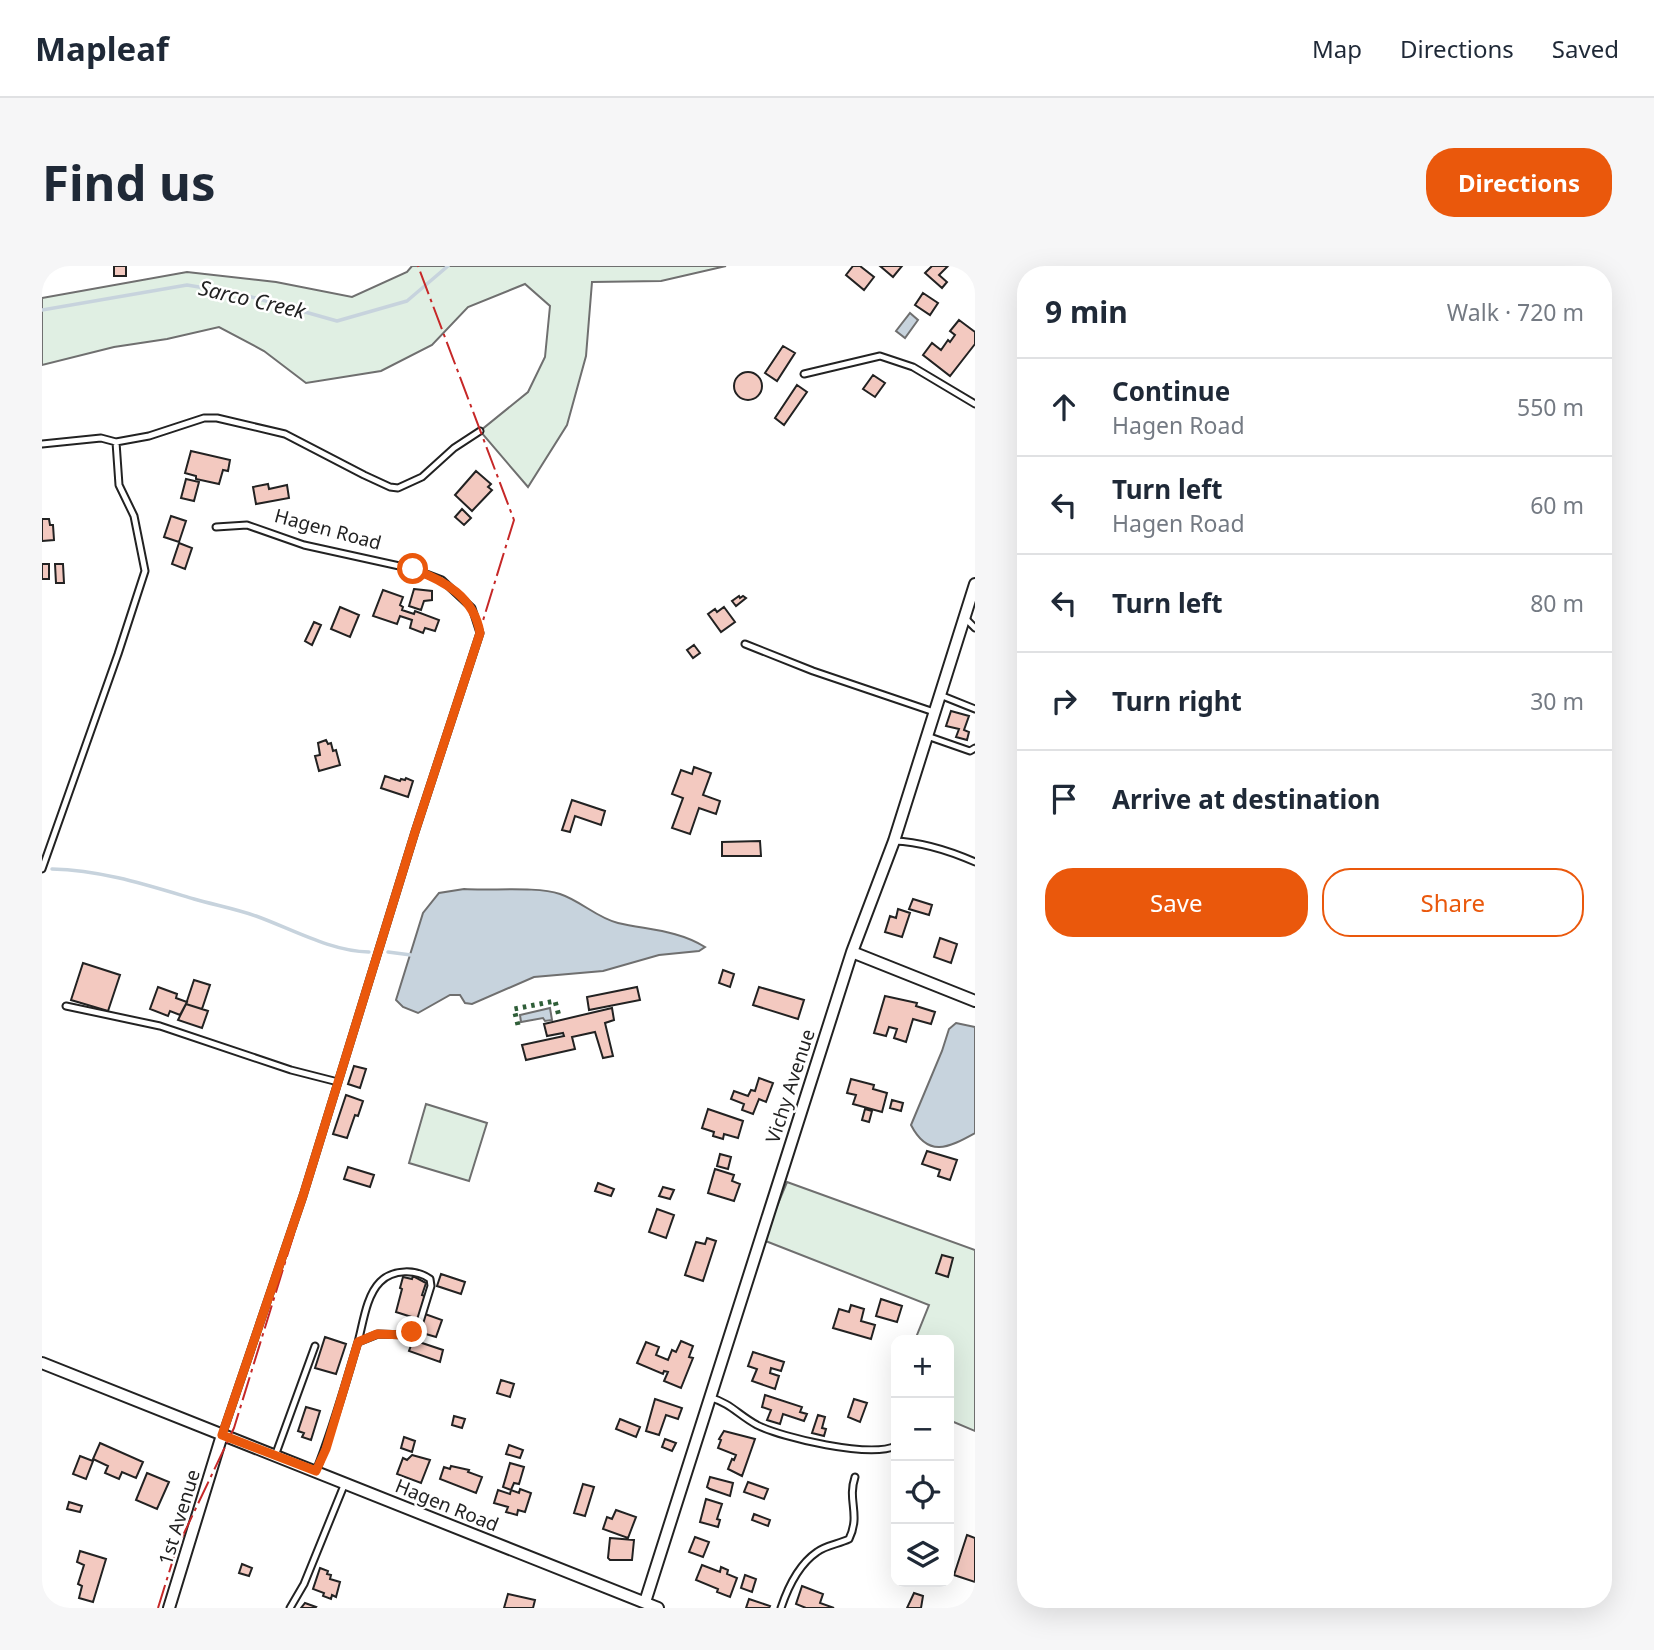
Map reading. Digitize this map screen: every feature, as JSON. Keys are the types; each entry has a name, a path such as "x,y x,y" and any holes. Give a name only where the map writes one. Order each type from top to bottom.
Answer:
{"street":[{"name":"Vichy Avenue","path":"645,1602 864,914 894,841 975,584"},
{"path":"852,952 975,1001"},
{"name":"Hagen Road","path":"42,1363 658,1608"},
{"name":"1st Avenue","path":"169,1608 222,1435"}],"lane":[{"path":"804,374 880,356 913,366 975,404"},
{"path":"42,444 101,438 116,442 149,436 204,418 217,418 285,435 390,487 398,488 422,477 454,448 480,431"},
{"path":"42,869 145,571 134,516 119,485 116,442"},
{"name":"Hagen Road","path":"216,527 247,525 304,545 413,569 442,580 472,608 480,633 415,832 303,1196 222,1435"},
{"path":"964,617 975,628"},
{"path":"745,644 813,671 934,712"},
{"path":"940,695 975,709"},
{"path":"927,736 960,749 970,751 975,748"},
{"path":"894,841 933,847 975,862"},
{"path":"66,1006 160,1026 290,1070 338,1082"},
{"path":"316,1471 326,1449 358,1342 374,1291 381,1281 394,1273 421,1274 430,1279 431,1286 419,1325 412,1332 407,1335 377,1334 358,1342"},
{"path":"275,1456 315,1346"},
{"path":"709,1397 728,1403 763,1427 817,1443 869,1451 891,1448"},
{"path":"781,1608 795,1575 816,1552 849,1539 855,1517 851,1492 855,1477"},
{"path":"290,1608 304,1584 345,1483"}],"green space":[{"path":"412,266 726,266 661,281 592,282 586,356 567,425 528,487 480,431 528,392 545,357 550,306 525,284 468,307 432,345 381,371 306,383 264,351 219,327 114,347 42,365 42,298 187,272 276,282 352,297 407,272"},
{"path":"426,1104 487,1123 469,1181 409,1163"},
{"path":"787,1182 975,1250 975,1431 954,1422 954,1335 917,1335 929,1305 763,1240"}],"shaded area":[{"path":"910,313 918,320 905,338 896,331"},
{"path":"464,889 526,889 560,894 610,921 674,934 705,947 699,951 659,955 603,971 534,977 472,1004 465,1003 460,995 450,995 418,1013 403,1007 396,1000 423,913 439,893"},
{"path":"550,1008 552,1020 545,1021 543,1018 521,1022 520,1015"},
{"path":"956,1023 975,1027 975,1133 947,1146 932,1146 924,1142 911,1125 949,1029"}],"building":[{"path":"114,266 126,266 126,276 114,276"},
{"path":"853,266 860,266 874,277 864,290 846,275"},
{"path":"880,266 902,266 893,277"},
{"path":"932,266 948,266 939,275 947,282 942,288 925,273"},
{"path":"923,293 938,303 930,315 915,305"},
{"path":"959,320 975,332 975,344 950,376 923,355 932,343 941,350 948,340 950,342 955,335 950,331"},
{"path":"783,346 795,353 777,381 765,373"},
{"path":"748,372 758,376 762,386 758,396 748,400 738,396 734,386 738,376"},
{"path":"873,375 885,383 875,397 863,389"},
{"path":"797,385 807,392 784,425 775,418"},
{"path":"191,451 230,460 228,471 223,470 219,484 196,479 196,476 185,473"},
{"path":"476,471 491,484 488,487 492,490 472,511 455,495"},
{"path":"186,479 199,482 194,501 181,498"},
{"path":"268,484 269,489 287,485 289,498 256,504 253,487"},
{"path":"462,509 471,518 464,525 455,517"},
{"path":"171,516 186,521 179,542 164,537"},
{"path":"42,519 49,519 50,525 53,525 54,540 42,541"},
{"path":"179,543 192,548 185,569 172,564"},
{"path":"42,564 49,564 49,579 42,579"},
{"path":"55,564 63,564 64,583 56,583"},
{"path":"414,589 432,591 432,600 424,601 421,610 409,606"},
{"path":"383,590 403,597 400,605 402,610 414,614 415,611 439,620 435,631 425,628 423,633 410,628 412,620 400,616 397,624 373,616"},
{"path":"739,596 746,598 736,606 732,601"},
{"path":"340,607 359,615 350,637 331,629"},
{"path":"724,607 735,622 721,632 708,614"},
{"path":"314,622 321,625 312,645 305,641"},
{"path":"694,645 700,653 693,658 687,650"},
{"path":"951,711 969,716 964,730 969,732 967,740 956,737 959,729 946,726"},
{"path":"326,740 328,744 331,743 333,751 336,750 340,765 319,771 315,756 320,755 318,743"},
{"path":"694,767 711,773 703,795 720,801 716,814 699,808 690,834 672,828 683,798 672,794 681,770 692,774"},
{"path":"385,776 400,781 406,778 413,781 408,797 381,788"},
{"path":"572,800 605,811 601,825 575,816 570,832 562,830"},
{"path":"760,841 761,856 722,856 722,842"},
{"path":"913,899 932,905 929,915 909,909"},
{"path":"898,909 910,913 902,937 885,932 890,916 896,918"},
{"path":"940,938 957,944 951,963 934,957"},
{"path":"83,963 120,975 108,1011 71,1000"},
{"path":"723,970 734,974 730,987 719,983"},
{"path":"194,980 210,985 202,1009 186,1004"},
{"path":"158,987 177,994 176,998 187,1002 180,1015 170,1011 168,1016 150,1009"},
{"path":"637,987 640,1000 589,1010 587,997"},
{"path":"759,987 804,1000 798,1019 753,1005"},
{"path":"885,996 917,1003 916,1006 935,1012 931,1024 913,1019 906,1042 894,1038 897,1029 889,1027 886,1036 874,1033"},
{"path":"186,1004 208,1011 202,1028 178,1020"},
{"path":"612,1008 614,1020 605,1023 613,1056 603,1058 595,1032 572,1037 575,1049 526,1060 522,1045 564,1036 563,1033 547,1036 544,1024"},
{"path":"354,1066 366,1069 360,1088 348,1084"},
{"path":"759,1078 773,1083 766,1102 759,1099 753,1114 742,1110 744,1104 731,1099 734,1091 748,1096 751,1090 755,1091"},
{"path":"851,1079 874,1085 873,1089 887,1093 882,1112 853,1104 856,1095 847,1093"},
{"path":"346,1095 363,1101 347,1138 333,1134"},
{"path":"892,1100 903,1103 901,1111 890,1108"},
{"path":"708,1109 743,1121 738,1138 724,1134 723,1139 702,1128"},
{"path":"865,1109 872,1111 869,1122 862,1120"},
{"path":"927,1151 957,1160 950,1180 938,1176 940,1170 922,1164"},
{"path":"720,1154 731,1157 728,1169 717,1166"},
{"path":"348,1167 374,1175 370,1187 344,1179"},
{"path":"715,1169 734,1175 732,1181 740,1184 734,1201 708,1193"},
{"path":"598,1183 614,1189 611,1196 595,1191"},
{"path":"663,1187 674,1190 670,1199 659,1196"},
{"path":"657,1209 674,1215 666,1238 649,1232"},
{"path":"707,1238 716,1241 703,1281 685,1275 696,1242 705,1244"},
{"path":"942,1255 953,1258 948,1277 936,1273"},
{"path":"441,1274 465,1282 461,1294 437,1286"},
{"path":"413,1276 426,1283 418,1319 396,1312 403,1277 412,1279"},
{"path":"881,1299 902,1306 897,1322 876,1316"},
{"path":"851,1305 864,1309 861,1321 875,1325 871,1339 833,1328 839,1309 849,1312"},
{"path":"425,1314 442,1320 436,1337 419,1332"},
{"path":"325,1337 346,1344 336,1374 315,1368"},
{"path":"413,1340 443,1350 440,1362 409,1351"},
{"path":"681,1341 693,1346 689,1357 693,1358 681,1388 664,1381 668,1372 664,1371 663,1374 637,1363 646,1342 659,1347 656,1355 668,1360 672,1350 676,1352"},
{"path":"753,1352 784,1362 781,1371 771,1368 770,1373 779,1376 775,1389 752,1381 757,1369 748,1366"},
{"path":"501,1380 514,1384 510,1397 497,1393"},
{"path":"765,1395 802,1407 800,1412 807,1414 804,1421 783,1414 780,1424 767,1420 771,1410 762,1407"},
{"path":"655,1399 682,1408 678,1419 666,1415 659,1435 646,1431"},
{"path":"854,1399 867,1403 860,1422 848,1417"},
{"path":"306,1407 320,1411 311,1440 302,1437 304,1433 298,1431"},
{"path":"818,1415 825,1417 822,1428 826,1429 824,1436 812,1433"},
{"path":"454,1416 465,1419 462,1428 452,1425"},
{"path":"620,1419 640,1427 636,1437 616,1429"},
{"path":"724,1431 755,1439 742,1476 728,1469 736,1455 718,1448"},
{"path":"404,1437 415,1441 412,1452 401,1448"},
{"path":"665,1439 676,1443 672,1451 662,1447"},
{"path":"100,1443 143,1462 136,1478 122,1472 119,1479 105,1473 108,1466 93,1459"},
{"path":"509,1445 523,1450 520,1458 506,1454"},
{"path":"412,1455 430,1460 421,1483 397,1474 403,1458 407,1460"},
{"path":"80,1456 93,1461 86,1479 73,1474"},
{"path":"510,1463 524,1467 519,1484 514,1483 511,1490 503,1487"},
{"path":"451,1466 469,1470 468,1472 482,1477 476,1493 440,1479 444,1467 450,1469"},
{"path":"147,1473 169,1482 157,1509 136,1500"},
{"path":"710,1477 733,1483 730,1496 707,1487"},
{"path":"748,1482 768,1489 764,1499 744,1492"},
{"path":"583,1484 594,1487 585,1516 574,1513"},
{"path":"520,1489 531,1493 525,1512 518,1510 517,1515 506,1512 508,1507 494,1503 498,1490 510,1494 511,1490 519,1493"},
{"path":"706,1499 722,1504 717,1519 720,1520 718,1527 700,1522"},
{"path":"69,1502 82,1506 80,1512 67,1509"},
{"path":"616,1510 636,1517 628,1538 603,1529 607,1517 612,1519"},
{"path":"754,1514 770,1520 768,1526 752,1520"},
{"path":"967,1535 975,1538 975,1582 954,1575"},
{"path":"695,1537 709,1542 703,1557 689,1552"},
{"path":"610,1538 634,1540 632,1560 608,1558"},
{"path":"80,1551 106,1559 93,1602 79,1598 82,1586 78,1584 84,1565 77,1562"},
{"path":"242,1564 252,1568 249,1576 239,1573"},
{"path":"702,1565 720,1572 721,1567 728,1570 727,1574 737,1578 730,1597 696,1580"},
{"path":"320,1568 328,1571 330,1579 340,1582 336,1597 332,1595 331,1599 313,1589"},
{"path":"745,1575 756,1579 752,1592 741,1588"},
{"path":"802,1586 823,1594 820,1603 834,1608 806,1608 796,1604"},
{"path":"914,1593 923,1596 921,1608 907,1608"},
{"path":"508,1594 535,1600 533,1608 504,1608"},
{"path":"749,1599 770,1606 746,1608"},
{"path":"305,1603 316,1607 301,1608"}],"waterway":[{"name":"Sarco Creek","path":"42,310 187,285 241,294 337,321 407,301 448,266"},
{"path":"52,869 106,875 141,884 248,914 326,944 369,952"},
{"path":"388,952 411,955"}],"hedge":[{"path":"518,1025 514,1009 555,1001 559,1016"}],"power":[{"path":"158,1608 176,1550 234,1428 514,520 418,266"}],"route":[{"path":"412,1332 407,1335 377,1334 358,1342 326,1449 316,1471 222,1435 303,1196 415,832 480,633 472,608 463,597 442,580 413,569"}]}
